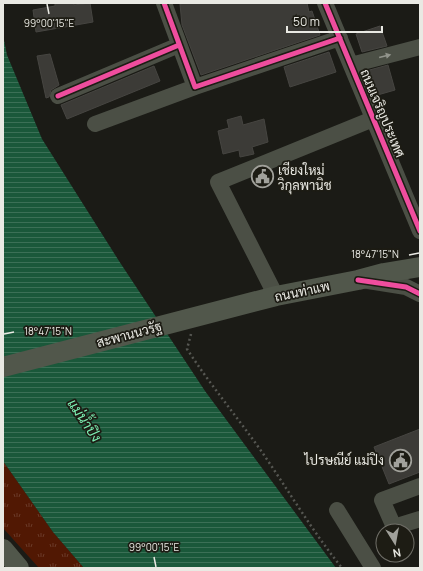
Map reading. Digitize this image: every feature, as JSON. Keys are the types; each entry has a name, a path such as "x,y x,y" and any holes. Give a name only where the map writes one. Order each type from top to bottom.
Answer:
{"main road":[{"name":"ถนนท่าแพ","path":"191,318 276,296 358,280 384,272 420,267"},
{"name":"สะพานนวรัฐ","path":"3,367 191,318"},
{"path":"3,549 19,568"}],"street":[{"path":"164,3 195,87"},
{"name":"ถนนเจริญประเทศ","path":"325,3 420,231"},
{"path":"95,124 195,87 340,38"},
{"path":"58,96 179,46"},
{"path":"351,65 420,47"},
{"path":"276,296 218,182 373,119"},
{"path":"358,280 406,287 420,294"},
{"path":"420,486 382,500 394,527 420,519"},
{"path":"337,510 373,568"}],"path":[{"path":"191,318 187,349 204,376 263,454 328,550 342,568"}],"green space":[{"path":"3,461 53,532 84,568 39,568 3,528"}],"water":[{"name":"แม่น้ำปิง","path":"3,35 7,55 42,139 119,261 205,391 336,568 84,568 53,532 3,461"}],"building":[{"path":"55,3 74,3 74,5 90,3 93,22 36,32 33,10 55,6"},
{"path":"307,3 309,12 312,11 320,35 201,75 182,25 180,4"},
{"path":"380,26 387,46 362,52 356,34"},
{"path":"329,52 336,72 290,87 284,67"},
{"path":"50,54 59,85 51,90 49,97 46,98 37,56"},
{"path":"388,65 395,90 374,96 366,71"},
{"path":"154,66 160,81 67,119 61,105"},
{"path":"241,116 243,125 264,119 268,142 252,147 254,154 240,157 239,150 223,154 218,131 229,128 227,120"},
{"name":"ไปรษณีย์ แม่ปิง","path":"420,429 420,472 389,484 374,447"}],"cycle path":[{"path":"164,3 195,87 340,38"},
{"path":"325,3 420,231"},
{"path":"58,96 179,45"},
{"path":"358,280 406,287 420,294"}],"place":[{"name":"เชียงใหม่ วิกุลพานิช","path":"262,177"},
{"name":"ไปรษณีย์ แม่ปิง","path":"400,460"}]}
